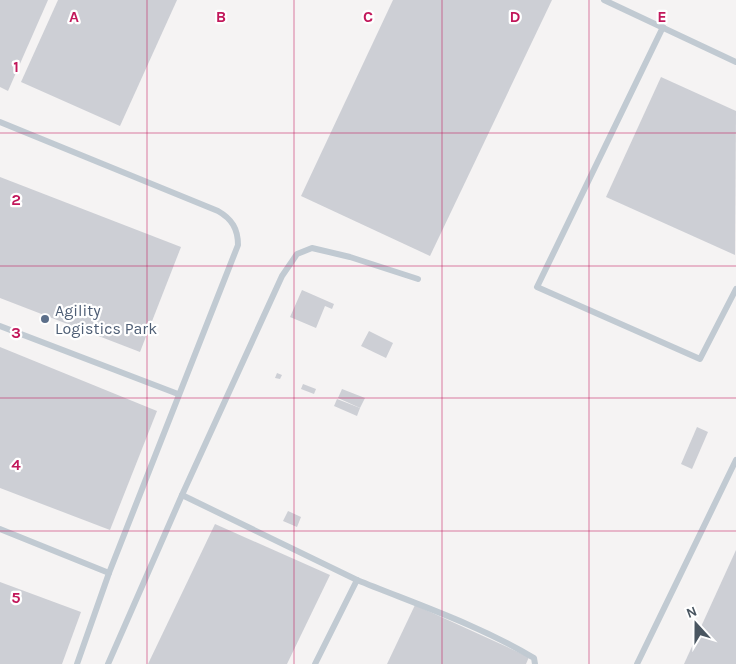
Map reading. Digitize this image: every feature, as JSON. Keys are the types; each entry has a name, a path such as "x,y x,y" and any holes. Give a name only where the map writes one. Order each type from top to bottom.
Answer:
{"lane":[{"path":"604,0 736,62"},
{"path":"663,27 537,286 700,359 736,289"},
{"path":"0,122 229,217 238,235 238,245 109,573 77,664"},
{"path":"108,664 282,276 297,254 312,248 350,257 418,280"},
{"path":"0,326 178,394"},
{"path":"637,664 736,460"},
{"path":"182,496 357,580 480,630 526,653 534,658 535,664"},
{"path":"0,530 109,573"},
{"path":"316,664 357,580"}],"building":[{"path":"0,0 48,0 8,91 0,87"},
{"path":"58,0 177,0 120,126 21,82"},
{"path":"393,0 552,0 430,256 301,196"},
{"path":"661,77 736,111 735,255 606,197"},
{"path":"0,177 181,247 140,352 0,298"},
{"path":"302,290 334,304 332,309 325,306 316,328 290,317"},
{"path":"369,331 393,343 386,358 361,346"},
{"path":"0,347 157,411 110,530 0,488"},
{"path":"277,373 282,375 280,379 275,378"},
{"path":"303,384 316,389 314,394 301,389"},
{"path":"342,389 365,398 360,408 338,398"},
{"path":"337,399 360,408 357,416 334,406"},
{"path":"697,427 708,432 692,469 681,464"},
{"path":"288,511 301,517 297,527 283,521"},
{"path":"215,524 330,575 287,664 148,664"},
{"path":"736,550 736,664 684,664"},
{"path":"0,582 81,612 62,664 0,664"},
{"path":"415,605 529,657 526,664 387,664"}],"place":[{"name":"Agility Logistics Park","path":"45,319"}]}
